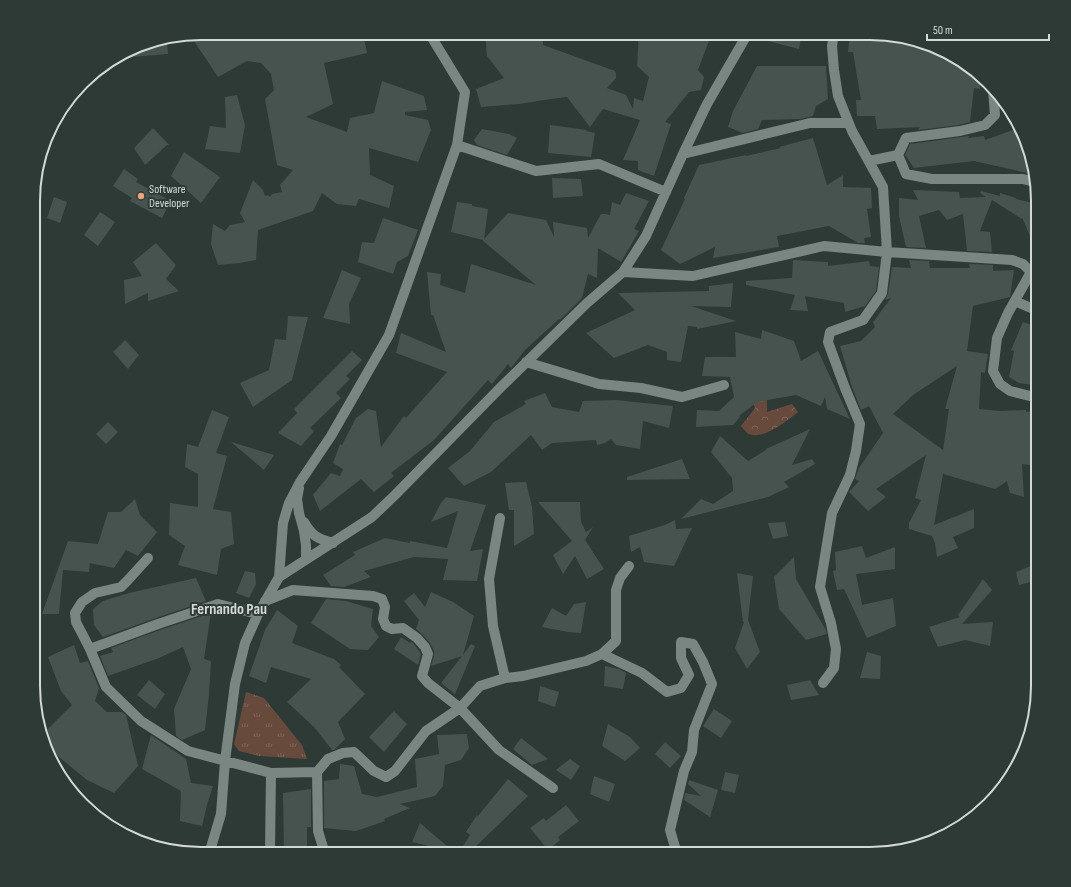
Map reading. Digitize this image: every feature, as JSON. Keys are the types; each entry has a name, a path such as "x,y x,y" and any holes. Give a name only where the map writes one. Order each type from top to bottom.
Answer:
{"street":[{"path":"211,847 221,814 225,761 235,684 245,644 258,614 279,576 283,523 289,503 300,482 330,436 389,335 457,145 465,92 433,40"},
{"path":"279,576 372,517 526,362 587,303 623,272 646,236 707,104 744,40"},
{"path":"823,683 834,668 836,649 832,623 820,587 832,513 850,475 860,424 828,342 830,332 862,320 882,293 887,252 883,187 848,123 838,96 834,70 833,40"},
{"path":"994,98 995,115 985,125 960,131 906,138 898,154 906,174 932,179 1030,181"},
{"path":"683,154 810,123 848,123"},
{"path":"457,145 536,172 598,164 666,192"},
{"path":"869,161 898,154"},
{"path":"623,272 693,276 824,246 887,252 1012,260 1023,264 1031,270"},
{"path":"1031,279 1015,301 997,338 992,371 1000,384 1010,391 1031,396"},
{"path":"1015,301 1031,308"},
{"path":"526,362 599,384 640,388 682,397 724,385"},
{"path":"300,482 298,513 304,531 306,559"},
{"path":"298,513 310,532 318,538 333,542"},
{"path":"500,518 490,580 493,626 505,678"},
{"path":"148,558 121,587 95,593 82,602 75,613 76,622 90,649 106,687 141,721 188,751 271,773 317,772"},
{"path":"323,847 318,832 317,772 328,759 343,753 354,752 374,771 386,777 395,771 426,732 460,708 480,686 505,678 523,676 586,661 602,654 616,641 616,590 620,578 629,566"},
{"path":"265,601 293,590 373,596 382,600 385,606 383,619 386,626 392,629 403,628 417,638 425,647 428,654 422,676 460,708 499,750 553,788"},
{"path":"90,649 218,604 258,614"},
{"path":"602,654 642,673 667,692 681,688 688,675 681,658 681,642 693,644 703,662 712,684 694,730 692,752 684,771 670,830 675,847"},
{"path":"270,847 271,773"}],"green space":[{"path":"755,389 767,400 767,412 792,404 798,412 781,425 766,433 753,435 747,433 741,426 755,408 749,394"},
{"path":"246,692 264,698 302,745 307,759 259,756 239,751 234,744"}],"building":[{"path":"193,40 364,40 367,53 324,63 333,104 306,117 347,132 350,118 374,113 382,81 424,96 427,110 405,112 405,115 428,120 431,130 418,162 369,148 370,175 394,186 389,208 359,199 356,206 337,204 322,193 313,211 258,230 256,260 218,265 211,244 213,224 225,231 230,225 245,222 240,213 253,180 263,190 265,196 268,195 270,197 272,194 282,192 280,185 293,170 277,165 265,99 274,90 271,74 261,63 247,61 218,77"},
{"path":"486,40 543,40 543,45 615,71 616,78 607,88 626,95 633,109 634,98 643,101 649,77 637,66 639,40 709,40 698,70 704,77 701,90 689,92 665,122 671,124 654,176 638,170 638,161 623,160 640,120 603,109 590,127 567,97 519,104 481,107 476,89 504,78 487,56"},
{"path":"764,40 801,40 799,49"},
{"path":"849,40 891,41 911,45 931,52 959,67 980,84 980,89 974,88 970,122 959,125 918,130 920,127 877,129 875,116 857,116 856,100 861,100 853,52 848,52"},
{"path":"167,44 168,54 130,57 140,52"},
{"path":"757,66 826,66 828,99 816,106 813,116 800,119 762,120 758,129 743,133 728,127 733,111"},
{"path":"237,95 245,125 240,153 205,149 210,126 226,128 225,97"},
{"path":"550,125 587,130 586,131 595,133 591,157 548,153"},
{"path":"153,128 169,145 167,145 145,165 134,148"},
{"path":"482,129 509,134 517,138 507,155 477,145 474,140"},
{"path":"1014,130 1026,160 1029,173 974,161 914,168 905,155 910,144 969,136 968,138 984,136 985,140"},
{"path":"813,138 827,185 843,175 843,187 871,188 872,208 867,209 871,237 864,238 865,243 858,243 829,226 777,236 779,247 713,258 715,247 680,264 661,250 699,165 781,148 779,147"},
{"path":"184,152 220,177 201,203 171,176"},
{"path":"124,169 138,179 136,182 171,201 162,218 130,201 132,198 113,186"},
{"path":"552,178 581,179 583,196 553,198"},
{"path":"913,190 959,192 960,198 986,197 980,193 981,191 1000,196 1000,193 1031,202 1031,233 1030,236 1022,217 1022,219 992,200 980,231 990,232 992,252 967,251 963,214 947,220 939,210 919,216 926,248 906,247 899,216 899,198 918,200"},
{"path":"626,193 649,201 634,229 639,231 621,262 598,248 597,278 588,274 582,298 560,320 559,319 525,350 511,368 508,364 492,384 488,380 434,440 391,473 394,476 374,492 361,479 320,511 313,495 331,473 340,476 343,469 333,463 340,444 342,445 356,418 368,409 376,411 381,447 404,416 406,418 447,372 396,353 401,333 446,352 433,315 431,315 427,272 441,274 440,285 465,293 471,264 536,285 483,240 451,232 457,202 472,204 472,206 488,209 484,239 508,213 546,220 554,237 553,222 587,228 588,238 601,214 610,215 612,202 620,205"},
{"path":"54,197 67,202 60,223 47,218"},
{"path":"100,212 115,222 98,246 84,235"},
{"path":"383,218 418,230 408,256 397,262 393,274 358,262 362,242 374,243"},
{"path":"156,243 176,265 166,279 179,291 148,301 148,293 125,304 124,280 142,276 133,262"},
{"path":"793,260 828,262 828,266 869,261 870,266 879,267 876,291 865,306 845,312 844,303 805,296 808,311 790,310 795,295 746,285 746,281 792,278"},
{"path":"909,260 929,261 930,268 970,268 969,264 993,265 993,271 1014,270 1010,297 973,306 967,351 988,354 985,373 981,372 979,409 1031,411 1031,465 1022,464 1024,497 1010,493 1007,481 995,489 943,474 934,525 974,509 974,528 953,537 958,548 937,557 935,543 932,536 909,529 909,523 921,500 915,498 926,455 876,489 886,497 868,511 849,492 859,481 855,479 859,468 883,433 869,406 861,410 852,387 840,346 861,341 875,327 873,322 891,298 885,300 888,294 892,267 911,268","holes":["957,366 945,409 949,409 943,450 893,414 913,395"]},
{"path":"342,270 361,278 349,304 350,324 323,318"},
{"path":"733,283 731,307 691,306 736,321 697,329 697,327 688,326 681,362 667,360 667,352 648,345 614,358 586,333 635,310 618,293 709,291 709,286"},
{"path":"288,316 308,317 292,380 253,407 240,383 269,370 275,339 286,340"},
{"path":"1023,322 1031,325 1031,385 1019,383 1009,377 1014,351 1011,350"},
{"path":"762,330 794,341 801,361 818,351 850,419 827,409 825,397 821,406 796,395 757,402 739,416 740,417 733,425 696,427 697,410 719,411 734,397 730,377 702,376 705,357 736,357 735,332 761,339"},
{"path":"125,340 139,355 128,369 113,352"},
{"path":"352,351 362,360 346,376 350,379 336,393 341,398 310,428 314,431 301,446 278,433 297,413 294,409"},
{"path":"545,393 552,407 579,412 583,401 616,400 673,406 669,428 643,421 640,449 616,445 611,439 605,443 597,445 596,440 552,443 542,450 531,435 491,472 464,486 448,468 470,451 494,422 526,404 524,401"},
{"path":"212,410 229,417 216,453 227,456 213,509 231,512 234,544 221,549 217,575 178,565 185,546 169,535 170,503 198,507 198,474 185,467 187,444 198,447"},
{"path":"108,422 118,432 106,444 96,434"},
{"path":"810,429 792,465 812,459 815,464 784,482 789,487 768,497 681,519 701,499 713,504 733,491 732,478 711,452 720,436 748,461 766,449"},
{"path":"231,442 274,455 264,470"},
{"path":"682,459 690,479 627,480 627,477"},
{"path":"526,482 532,507 534,534 514,546 514,510 509,510 505,483"},
{"path":"446,497 486,505 470,551 483,549 477,581 443,580 448,559 414,557 364,571 371,577 344,587 331,586 323,575 355,555 353,552 385,538 447,548 458,511 431,522 441,503"},
{"path":"135,499 140,515 157,532 138,556 126,550 114,568 90,563 89,572 63,570 59,614 42,614 68,541 98,544 108,512 121,512"},
{"path":"538,502 580,502 581,522 586,532 593,527 585,540 604,569 587,579 575,556 563,574 553,555 572,541"},
{"path":"675,520 676,529 692,528 674,566 644,562 640,547 631,552 629,536 665,525"},
{"path":"785,522 788,536 773,539 768,523"},
{"path":"862,546 866,558 895,547 895,569 856,574 862,605 893,598 896,626 867,638 844,589 837,590 833,571 836,570 835,552"},
{"path":"794,557 796,579 827,634 806,640 779,609 774,577"},
{"path":"1031,566 1031,582 1019,585 1016,572"},
{"path":"245,571 255,573 256,584 249,598 236,593"},
{"path":"737,573 753,576 748,620 760,652 747,669 735,648 744,622"},
{"path":"196,578 206,601 103,637 94,625 93,609 103,601 129,593"},
{"path":"983,579 992,590 962,624 993,622 990,646 965,640 938,647 929,627 960,617 958,615"},
{"path":"431,592 453,602 474,616 463,655 471,644 475,646 455,694 441,683 462,656 431,666 434,651 430,643 416,629 419,620 404,601 414,593 425,607"},
{"path":"326,599 346,601 373,609 371,626 379,637 368,650 350,649 311,623"},
{"path":"586,602 581,633 542,627 552,608 566,616 574,604"},
{"path":"277,610 298,626 292,643 334,659 341,665 339,667 365,694 338,722 345,739 334,750 332,750 315,728 287,702 311,679 271,667 266,683 249,676 265,630"},
{"path":"211,613 204,659 211,661 205,730 182,740 176,736 174,709 191,669 183,647 159,658 108,676 100,656 113,652 111,648"},
{"path":"401,637 410,643 413,643 421,654 418,665 394,649"},
{"path":"74,645 80,663 88,661 99,688 95,701 107,712 122,712 126,715 138,766 114,793 87,780 56,754 52,747 46,731 72,705 61,691 48,657"},
{"path":"867,652 881,656 880,679 860,678"},
{"path":"605,666 619,669 626,673 623,689 604,686"},
{"path":"149,680 165,694 155,709 137,695"},
{"path":"810,680 819,695 791,700 787,685"},
{"path":"540,686 559,692 555,707 538,701"},
{"path":"714,709 732,721 721,738 703,726"},
{"path":"394,711 407,724 384,752 369,737"},
{"path":"608,724 630,737 640,748 625,761 602,746"},
{"path":"467,734 469,748 461,760 445,765 443,786 435,796 400,804 410,808 384,819 385,821 356,831 324,828 324,781 339,779 340,764 354,766 362,794 377,797 417,787 415,759 439,754 437,735"},
{"path":"151,735 186,759 191,783 213,786 202,826 180,821 181,791 142,769"},
{"path":"521,738 548,759 532,765 513,749"},
{"path":"665,742 681,756 670,768 655,754"},
{"path":"570,759 580,766 571,780 556,770"},
{"path":"725,772 739,775 735,793 721,790"},
{"path":"594,776 615,784 609,802 590,794"},
{"path":"508,779 528,796 475,847 462,847 470,835 466,832 477,815 478,816"},
{"path":"689,780 718,790 710,817 684,800 685,793 701,796 688,784"},
{"path":"311,789 311,827 307,827 307,847 284,847 283,793"},
{"path":"566,805 579,821 558,837 560,840 552,847 546,847 530,828 544,818 546,821"},
{"path":"420,823 448,847 433,847 412,842"}],"place":[{"name":"Software Developer","path":"141,196"}],"district":[{"name":"Fernando Pau","path":"229,609"}]}
